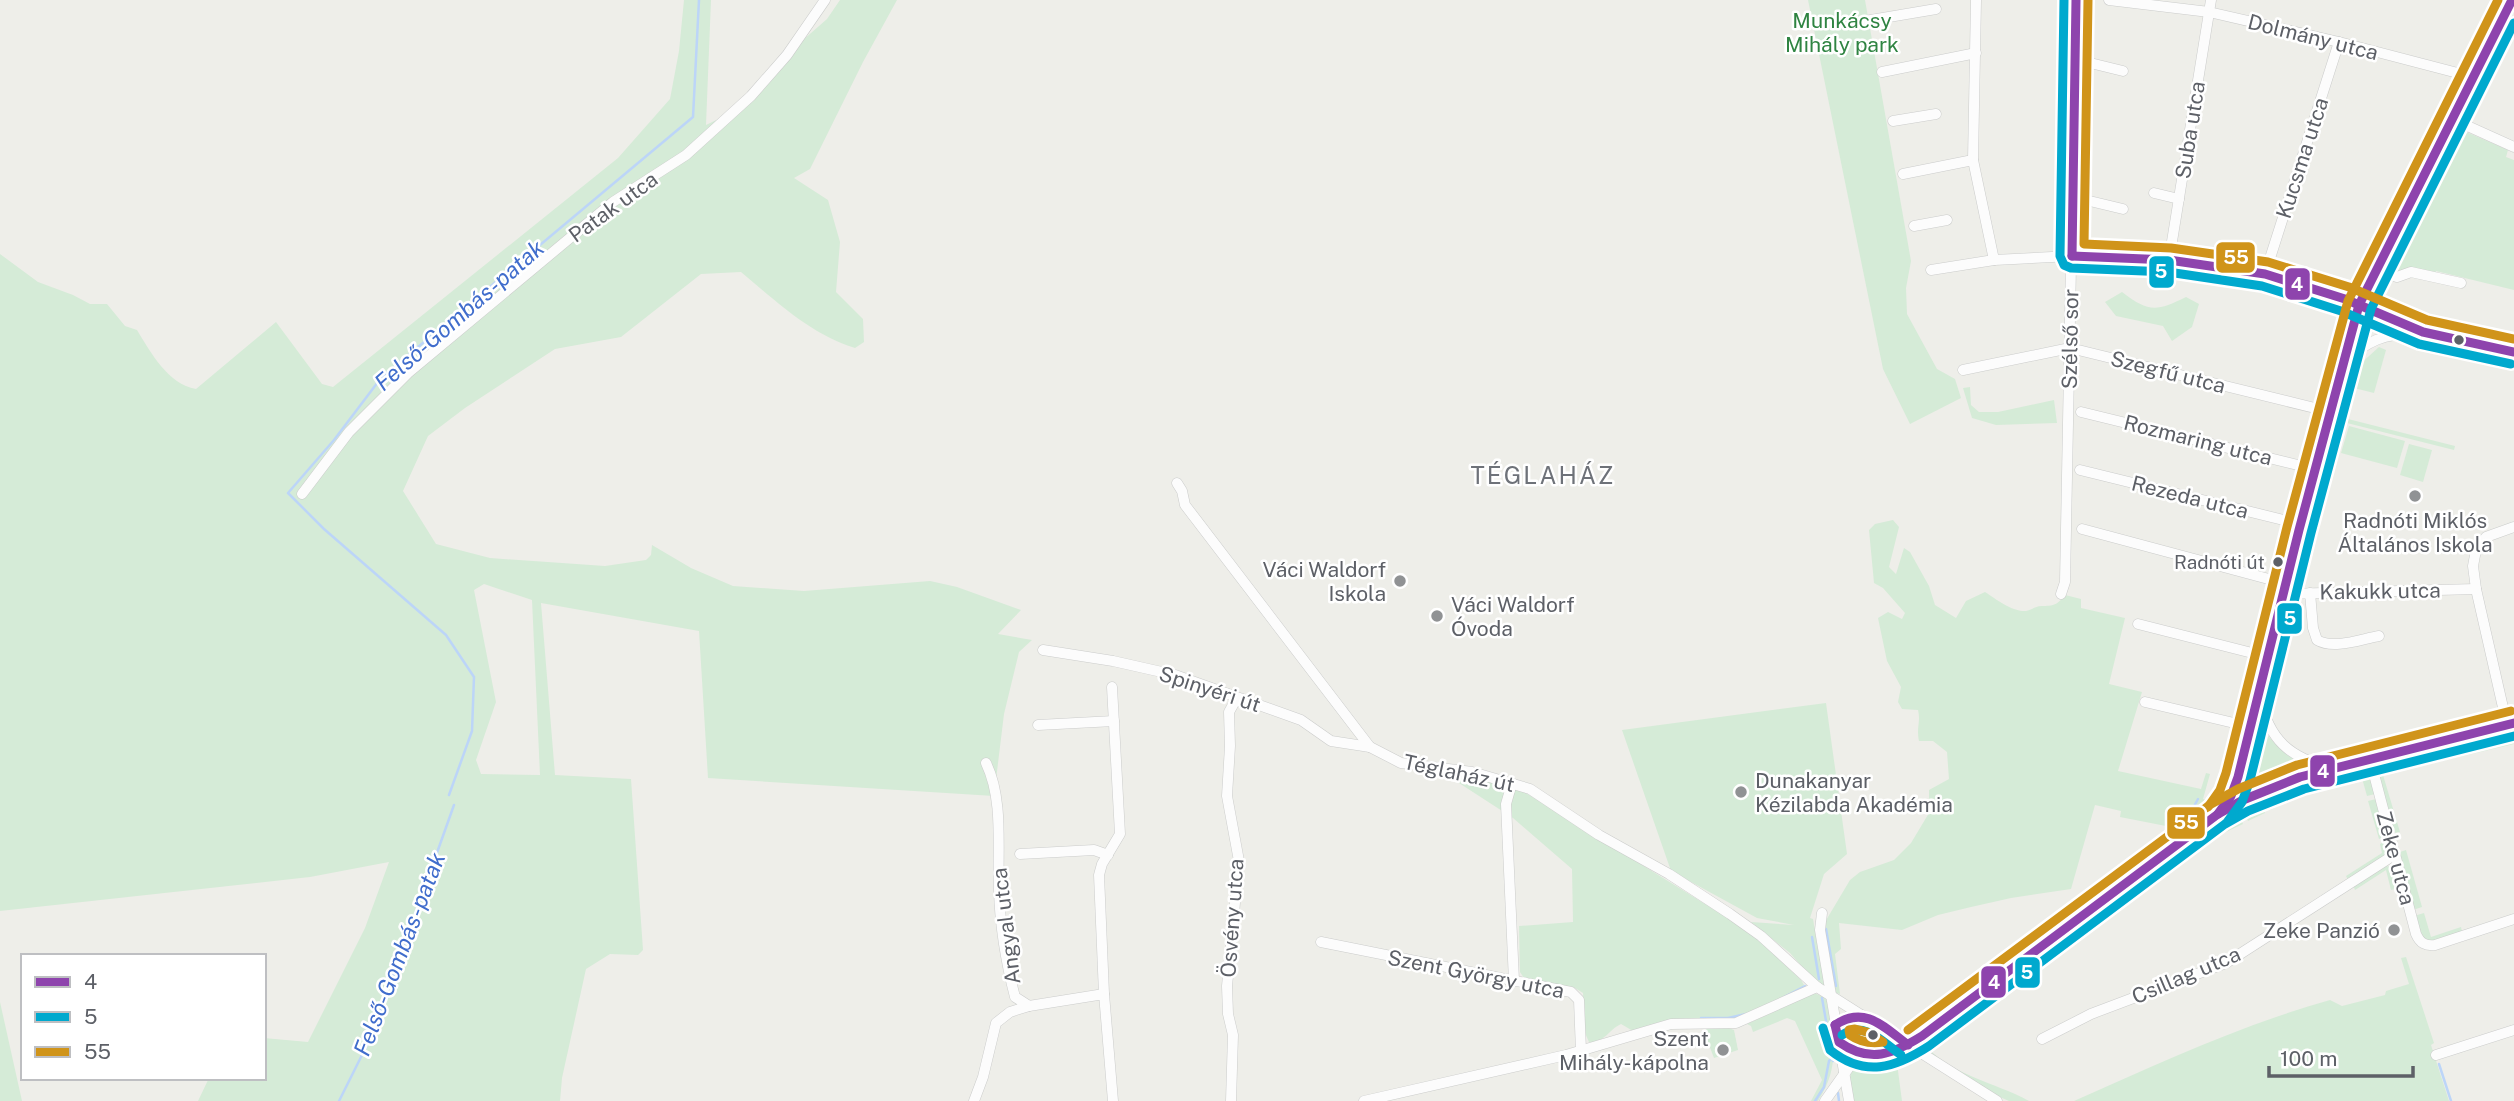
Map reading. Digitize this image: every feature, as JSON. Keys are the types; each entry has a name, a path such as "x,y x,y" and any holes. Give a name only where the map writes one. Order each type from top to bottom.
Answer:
{"street":[{"name":"Patak utca","path":"302,494 349,432 408,373 613,202 686,155 751,96 787,55 825,0"},
{"path":"1976,0 1973,160 1994,260"},
{"name":"Szélső sor","path":"2061,594 2064,582 2070,348 2076,0"},
{"name":"Dolmány utca","path":"2109,0 2209,12 2473,77"},
{"name":"Suba utca","path":"2169,260 2211,0"},
{"path":"2218,814 2236,785 2314,469 2359,305 2512,0"},
{"path":"1865,21 1936,9"},
{"name":"Kucsma utca","path":"2265,274 2339,42"},
{"path":"1882,72 1976,54"},
{"path":"2074,59 2123,71"},
{"path":"1892,121 1936,114"},
{"path":"2452,119 2514,147"},
{"path":"1903,174 1973,160"},
{"path":"2154,193 2179,199"},
{"path":"2073,197 2123,209"},
{"path":"1914,226 1947,220"},
{"path":"1931,270 1994,260 2072,256 2169,260 2265,274 2359,305 2423,332 2514,352"},
{"path":"2376,269 2397,277 2411,272 2461,283"},
{"path":"2381,337 2386,328 2383,317"},
{"path":"2343,364 2371,341 2381,337 2423,332"},
{"name":"Szegfű utca","path":"1963,370 2070,348 2331,412"},
{"name":"Rozmaring utca","path":"2081,412 2314,469"},
{"name":"Rezeda utca","path":"2080,470 2300,524"},
{"name":"Téglaház út","path":"1177,484 1182,491 1185,505 1370,747 1401,763 1472,772 1530,789 1599,835 1669,874 1730,914 1761,936 1817,987 1997,1101"},
{"path":"1839,1042 1847,1050 1863,1056 1888,1054 1908,1045 2218,814 2269,789 2332,768 2510,724 2476,589 2473,566 2476,550 2486,537 2514,527"},
{"name":"Kakukk utca","path":"2082,530 2286,589 2310,593 2476,589"},
{"path":"2310,593 2313,628 2317,640 2332,644 2379,636"},
{"path":"2138,624 2268,657"},
{"name":"Spinyéri út","path":"1043,650 1175,675 1301,720 1331,741 1370,747"},
{"path":"1112,687 1120,834 1099,875 1104,994 1114,1101"},
{"path":"2260,695 2268,724 2284,746 2298,757 2332,768"},
{"name":"Ösvény utca","path":"1231,1101 1233,1035 1228,1014 1227,986 1238,861 1227,796 1229,712 1234,703 1242,699"},
{"path":"2145,702 2251,727"},
{"path":"1038,725 1114,721"},
{"name":"Zeke utca","path":"2370,759 2416,934 2424,944 2435,945 2514,919"},
{"name":"Angyal utca","path":"986,763 994,780 999,894 1006,962 1015,997 1029,1006"},
{"path":"1512,783 1506,804 1514,981"},
{"path":"1020,854 1094,850 1108,855"},
{"name":"Csillag utca","path":"2042,1039 2091,1014 2226,963 2394,855"},
{"path":"1822,913 1820,930 1849,1101"},
{"name":"Szent György utca","path":"1321,942 1575,994 1579,1000 1581,1051"},
{"path":"1364,1101 1581,1051 1671,1024 1736,1023 1817,987"},
{"path":"1029,1006 1104,994"},
{"name":"Angyal utca","path":"974,1101 983,1077 996,1023 1010,1012 1029,1006"},
{"path":"1835,1025 1851,1015 1863,1015"},
{"path":"2436,1055 2514,1030"},
{"path":"1825,1101 1843,1072 1863,1056"}],"green space":[{"path":"684,0 711,0 706,125 745,106 803,40 827,19 840,0 897,0 810,169 794,178 828,200 840,242 836,292 863,319 864,342 855,348 823,334 794,316 741,272 701,274 621,337 555,349 465,408 428,436 403,491 436,544 490,558 605,566 646,560 651,555 652,545 691,568 733,586 804,591 930,581 957,587 1021,610 998,634 1032,640 1019,652 1004,714 994,796 708,778 699,631 541,603 555,775 631,779 643,950 638,955 610,954 586,969 562,1078 560,1101 198,1101 208,1080 266,1080 266,1038 308,1042 365,928 389,862 310,877 0,911 0,254 38,282 90,304 107,304 125,326 137,330 154,357 169,374 186,386 196,389 276,322 322,384 333,387 618,158 670,99 679,51","holes":["484,584 532,600 540,775 481,774 476,760 496,702 474,590"]},
{"name":"Munkácsy Mihály park","path":"1808,0 1865,0 1911,261 1906,288 1907,314 1937,369 1955,379 1961,398 1910,424 1883,369"},
{"path":"2464,131 2508,150 2506,157 2514,160 2514,290 2436,271 2435,275 2400,275 2383,268 2451,136 2455,132"},
{"path":"2122,292 2152,308 2186,297 2199,304 2192,327 2172,341 2163,326 2116,316 2105,302"},
{"path":"2379,347 2386,350 2374,393 2350,387 2358,366"},
{"path":"1970,387 1971,405 1979,412 1998,412 2054,400 2057,423 1996,425 1972,418 1963,388"},
{"path":"2343,401 2322,479 2318,474 2336,407"},
{"path":"2348,419 2455,446 2454,450 2347,423"},
{"path":"2349,426 2405,441 2397,468 2341,453"},
{"path":"2409,444 2432,450 2423,482 2400,475"},
{"path":"1893,520 1899,527 1889,567 1896,574 1904,548 1910,552 1929,586 1935,605 1956,618 1966,601 1985,592 2021,611 2055,604 2065,595 2081,599 2081,608 2125,618 2109,684 2142,692 2118,771 2201,789 2206,773 2210,774 2200,819 2167,843 2171,827 2120,817 2121,811 2095,805 2071,889 2011,898 1938,915 1902,930 1839,923 1841,949 1835,954 1840,994 1833,992 1824,935 1825,922 1850,880 1860,872 1894,860 1911,843 1929,813 1929,790 1949,779 1947,752 1933,741 1919,741 1918,710 1902,709 1898,702 1901,687 1887,661 1878,618 1888,612 1902,619 1905,613 1883,588 1874,583 1869,530 1875,524"},
{"name":"Dunakanyar Kézilabda Akadémia","path":"1826,703 1847,854 1824,874 1810,918 1813,919 1825,988 1810,976 1790,953 1751,922 1794,925 1757,918 1671,871 1622,730"},
{"path":"2260,727 2280,749 2309,768 2240,798 2237,797 2257,729"},
{"path":"2511,729 2514,744 2383,775 2400,832 2393,833 2376,766 2378,761"},
{"path":"2363,765 2368,769 2375,794 2367,796 2360,771 2344,777 2342,770"},
{"path":"1442,772 1510,783 1759,940 1801,980 1804,985 1802,989 1738,1017 1725,1020 1675,1019 1633,1031 1621,1024 1603,1038 1589,1042 1585,1033 1583,993 1575,988 1524,978 1520,972 1519,926 1573,922 1572,869 1513,818"},
{"path":"2314,777 2317,788 2301,796 2297,783"},
{"path":"2292,786 2296,798 2270,810 2266,797"},
{"path":"2261,799 2265,813 2248,821 2242,808"},
{"path":"2376,799 2385,837 2379,839 2368,801"},
{"path":"2237,811 2243,824 2213,838 2209,827"},
{"path":"2386,841 2386,856 2348,880 2346,876 2382,853 2380,844"},
{"path":"2406,850 2422,907 2413,910 2397,853"},
{"path":"2174,853 2177,857 2131,889 2130,887"},
{"path":"2384,866 2392,867 2399,888 2391,890 2386,870 2355,890 2353,885"},
{"path":"2424,913 2431,937 2461,927 2462,932 2430,942 2422,938 2414,916"},
{"path":"2406,957 2434,1043 2431,1045 2449,1101 2074,1101 2264,1021 2330,1000 2342,1006 2385,995 2386,991 2409,984 2401,958"},
{"path":"1814,993 1827,1001 1833,1052 1830,1076 1818,1101 1811,1101 1822,1080 1795,1021 1787,1018 1753,1032 1747,1024"},
{"path":"0,1002 22,1101 0,1101"},
{"path":"1857,1017 1892,1039 1894,1043 1868,1049 1849,1045 1843,1038 1839,1025"},
{"path":"1726,1027 1734,1030 1738,1050 1714,1058 1704,1032 1707,1028"},
{"path":"1923,1042 1933,1053 1959,1070 2029,1101 2009,1101 1993,1094 1922,1049"},
{"path":"1896,1056 1902,1101 1851,1101 1851,1075 1858,1064"}],"waterway":[{"name":"Felső-Gombás-patak","path":"449,795 472,731 474,677 446,635 324,529 288,493 334,440 381,378 693,117 699,0"},
{"path":"2377,764 2416,756"},
{"path":"2191,844 2273,799 2361,768"},
{"path":"2180,832 2198,799"},
{"name":"Felső-Gombás-patak","path":"339,1101 372,1035 454,805"},
{"path":"1826,929 1836,986"},
{"path":"1812,937 1819,979"},
{"path":"1784,997 1805,986"},
{"path":"1822,998 1833,1061"},
{"path":"1701,1018 1728,1018 1746,1014"},
{"path":"1815,1101 1824,1087 1832,1058"},
{"path":"2439,1064 2451,1101"},
{"path":"1838,1093 1839,1101"}],"transit line":[{"name":"5","path":"2064,0 2060,256 2064,265 2071,268 2168,272 2262,286 2341,311 2419,344 2511,364"},
{"name":"4","path":"2072,256 2076,0"},
{"name":"55","path":"2088,0 2084,244 2171,248 2268,262 2349,287 2427,320 2514,339"},
{"name":"55","path":"2208,807 2220,790 2226,773 2287,527 2348,301 2498,0"},
{"name":"4","path":"2218,814 2231,796 2238,777 2299,530 2359,305 2512,0"},
{"name":"5","path":"2228,821 2242,802 2250,780 2311,533 2371,309 2514,23"},
{"name":"4","path":"2072,256 2169,260 2265,274 2345,299 2423,332 2514,352"},
{"name":"55","path":"1908,1030 2211,804 2238,789 2297,765 2511,711"},
{"name":"4","path":"1835,1025 1839,1042 1861,1053 1881,1054 1901,1048 1922,1036 2218,814 2243,800 2300,777 2514,723"},
{"name":"5","path":"1823,1028 1830,1050 1855,1064 1880,1067 1904,1060 1929,1046 2225,824 2248,811 2304,789 2514,736"},
{"name":"4","path":"1835,1025 1846,1019 1865,1018 1882,1025 1908,1045"},
{"name":"55","path":"1855,1029 1867,1032 1883,1042 1869,1043 1850,1035 1849,1030 1855,1029"},
{"name":"5","path":"1842,1035 1850,1031 1866,1031 1901,1055"}],"place":[{"name":"Radnóti Miklós Általános Iskola","path":"2415,496"},
{"name":"Radnóti út","path":"2278,562"},
{"name":"Váci Waldorf Iskola","path":"1400,581"},
{"name":"Váci Waldorf Óvoda","path":"1437,616"},
{"name":"Dunakanyar Kézilabda Akadémia","path":"1741,792"},
{"name":"Zeke Panzió","path":"2394,930"},
{"name":"Szent Mihály-kápolna","path":"1723,1050"}],"district":[{"name":"TÉGLAHÁZ","path":"1543,475"}]}
